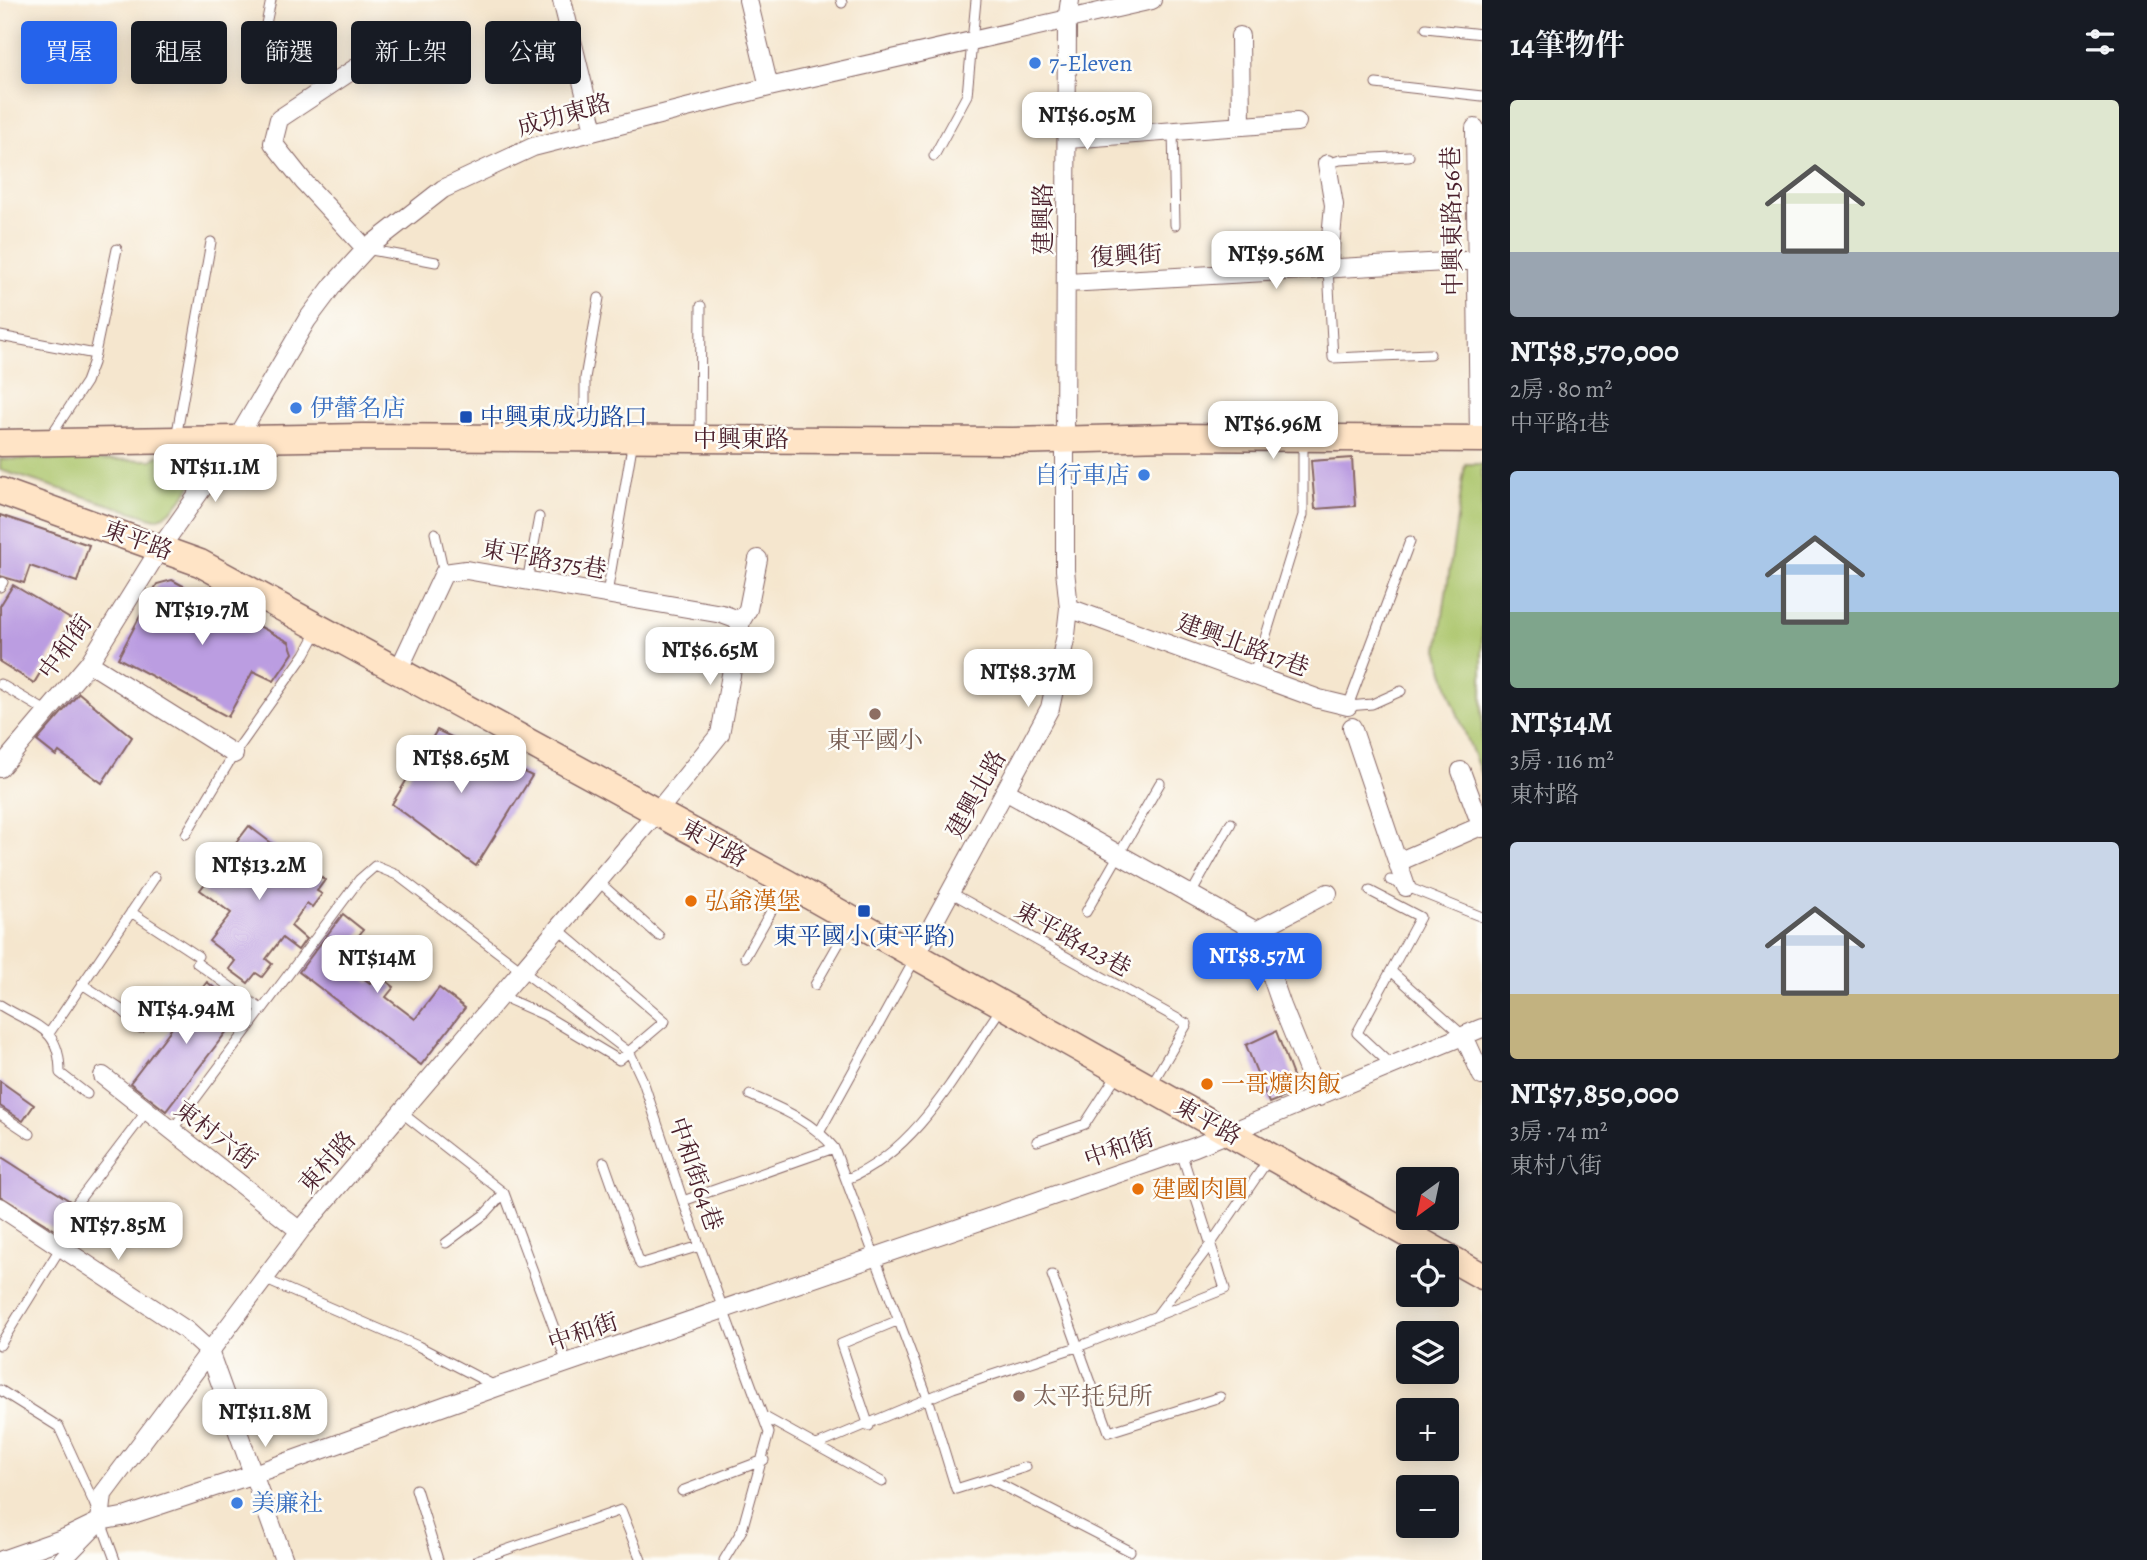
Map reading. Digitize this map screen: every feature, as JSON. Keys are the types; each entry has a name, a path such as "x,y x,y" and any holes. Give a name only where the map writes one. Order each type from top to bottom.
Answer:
{"street":[{"path":"562,0 594,130"},
{"path":"748,0 769,87"},
{"name":"建興路","path":"1065,439 1067,21 1070,0"},
{"name":"成功東路","path":"161,547 237,439 307,320 334,284 366,249 457,181 533,146 594,130 769,87 1152,0"},
{"path":"1240,36 1241,126"},
{"path":"351,71 279,119 273,143 322,203 366,249"},
{"path":"1068,139 1297,122"},
{"name":"中興東路156巷","path":"1475,128 1481,439"},
{"path":"1327,164 1334,205 1328,269"},
{"name":"復興街","path":"1067,284 1479,260"},
{"name":"中興東路","path":"0,443 585,438 1481,439"},
{"name":"建興北路","path":"915,957 1007,792 1050,708 1058,680 1069,608 1065,570 1065,439"},
{"name":"東平路","path":"0,491 200,563 399,669 787,883 1002,1007 1271,1155 1482,1276"},
{"name":"中和街","path":"0,768 89,663 161,547"},
{"path":"657,812 720,734 741,621 748,609 758,559"},
{"name":"東平路375巷","path":"444,573 466,570 722,614 741,621"},
{"path":"399,669 444,573"},
{"name":"建興北路17巷","path":"1069,608 1319,699 1348,706"},
{"path":"89,663 234,754"},
{"path":"1352,727 1398,862 1398,883"},
{"path":"1398,862 1482,827 1461,771"},
{"path":"1007,792 1256,931 1282,1006 1320,1097"},
{"name":"東村路","path":"100,1521 103,1494 300,1231 657,812"},
{"path":"1256,931 1328,893"},
{"name":"中和街","path":"2,1560 65,1538 100,1521 127,1516 254,1474 497,1387 1181,1152 1482,1028"},
{"path":"1464,1036 1482,1076"},
{"name":"東村六街","path":"103,1076 300,1231"},
{"path":"0,1207 186,1330 209,1351 284,1560"},
{"path":"62,1560 100,1521"}],"lane":[{"path":"267,21 271,0"},
{"path":"934,156 967,95 976,0"},
{"path":"1426,28 1482,34"},
{"path":"1376,84 1482,96"},
{"path":"1173,130 1175,225"},
{"path":"1327,164 1340,160 1409,156"},
{"path":"176,440 211,242"},
{"path":"48,442 86,382 95,354 117,249"},
{"path":"366,249 436,262"},
{"path":"1328,269 1333,358 1430,354"},
{"path":"585,438 585,378 598,298"},
{"path":"700,439 701,306"},
{"path":"0,336 95,354"},
{"path":"1254,674 1303,515 1303,438"},
{"path":"607,594 633,439"},
{"path":"527,582 539,517"},
{"path":"435,533 444,573"},
{"path":"1348,706 1410,541"},
{"path":"186,834 234,754 305,654 319,627"},
{"path":"0,684 46,711"},
{"name":"建興北路17巷","path":"1348,706 1372,704 1401,691"},
{"path":"1086,912 1160,783"},
{"path":"1191,894 1231,823"},
{"name":"中和街64巷","path":"261,1009 359,880 375,866 397,875 630,1053 643,1081 683,1201 769,1433 764,1460 742,1530 724,1560"},
{"path":"50,1032 155,877"},
{"path":"597,881 659,936"},
{"path":"745,957 787,883"},
{"path":"1398,883 1482,916"},
{"path":"1370,891 1420,917 1357,1033 1392,1066"},
{"name":"東平路423巷","path":"950,892 1187,1024 1150,1088"},
{"path":"131,912 261,1009 171,1132"},
{"path":"815,985 851,920"},
{"path":"502,996 544,1015 619,1060 664,1021 557,928"},
{"path":"820,1131 915,957"},
{"path":"1391,971 1464,1036"},
{"path":"82,984 122,1010 141,1028"},
{"path":"0,1005 50,1032 60,1052 61,1073 86,1094"},
{"path":"847,1178 873,1168 905,1141 1002,1007"},
{"path":"1037,1141 1085,1124 1119,1072"},
{"path":"750,1095 789,1112 820,1131 834,1148 929,1401 956,1489 1026,1467"},
{"path":"76,1204 146,1112"},
{"path":"402,1113 503,1194 567,1363"},
{"path":"0,1114 30,1134"},
{"path":"683,1201 834,1148"},
{"name":"中和街","path":"1157,1315 1225,1289 1181,1152"},
{"path":"817,1446 929,1401 953,1388 1037,1358 1080,1346 1157,1315 1210,1245 1271,1155"},
{"path":"604,1162 640,1264 700,1246"},
{"path":"446,1244 485,1214 503,1194"},
{"path":"0,1345 61,1247"},
{"path":"1052,1276 1080,1346 1109,1432 1220,1397"},
{"path":"264,1279 418,1346 497,1387"},
{"path":"870,1426 841,1344 899,1320"},
{"path":"0,1390 59,1427 115,1560"},
{"path":"764,1416 882,1482"},
{"path":"682,1491 764,1460"},
{"path":"990,1479 1130,1551"},
{"path":"415,1489 438,1560"},
{"path":"477,1560 621,1510 641,1560"},
{"path":"495,1554 507,1560"}],"green space":[{"path":"197,455 205,461 190,487 170,511 155,519 0,470 0,459 152,460 157,456"},
{"path":"1465,464 1482,464 1482,776 1451,697 1438,649"}],"building":[{"path":"1352,458 1355,506 1315,509 1311,461"},
{"path":"0,515 89,545 77,582 30,566 24,583 0,576"},
{"path":"172,580 289,642 293,653 274,681 253,671 228,717 118,658 157,584"},
{"path":"13,585 72,620 34,683 0,662 0,606"},
{"path":"79,693 132,737 102,783 59,752 56,756 37,741"},
{"path":"437,730 532,776 476,866 392,804"},
{"path":"249,826 304,868 306,866 325,880 317,891 322,894 312,907 307,903 291,926 306,939 298,950 282,938 266,959 272,964 262,977 256,973 248,983 229,969 235,961 209,941 231,913 200,890"},
{"path":"343,914 363,930 356,939 365,945 349,967 370,983 377,974 394,987 386,997 415,1019 439,988 465,1008 421,1065 299,972"},
{"path":"207,982 243,1010 166,1111 130,1083"},
{"path":"1276,1031 1296,1084 1294,1093 1269,1103 1246,1045"},
{"path":"0,1081 34,1105 23,1121 0,1106"},
{"path":"0,1156 70,1201 70,1208 55,1230 0,1196"}],"place":[{"name":"7-Eleven","path":"1035,63"},
{"name":"伊蕾名店","path":"296,408"},
{"name":"中興東成功路口","path":"466,417"},
{"name":"自行車店","path":"1144,475"},
{"name":"東平國小","path":"875,714"},
{"name":"弘爺漢堡","path":"691,901"},
{"name":"東平國小(東平路)","path":"864,911"},
{"name":"一哥爌肉飯","path":"1207,1084"},
{"name":"建國肉圓","path":"1138,1189"},
{"name":"太平托兒所","path":"1019,1396"},
{"name":"美廉社","path":"237,1503"}]}
